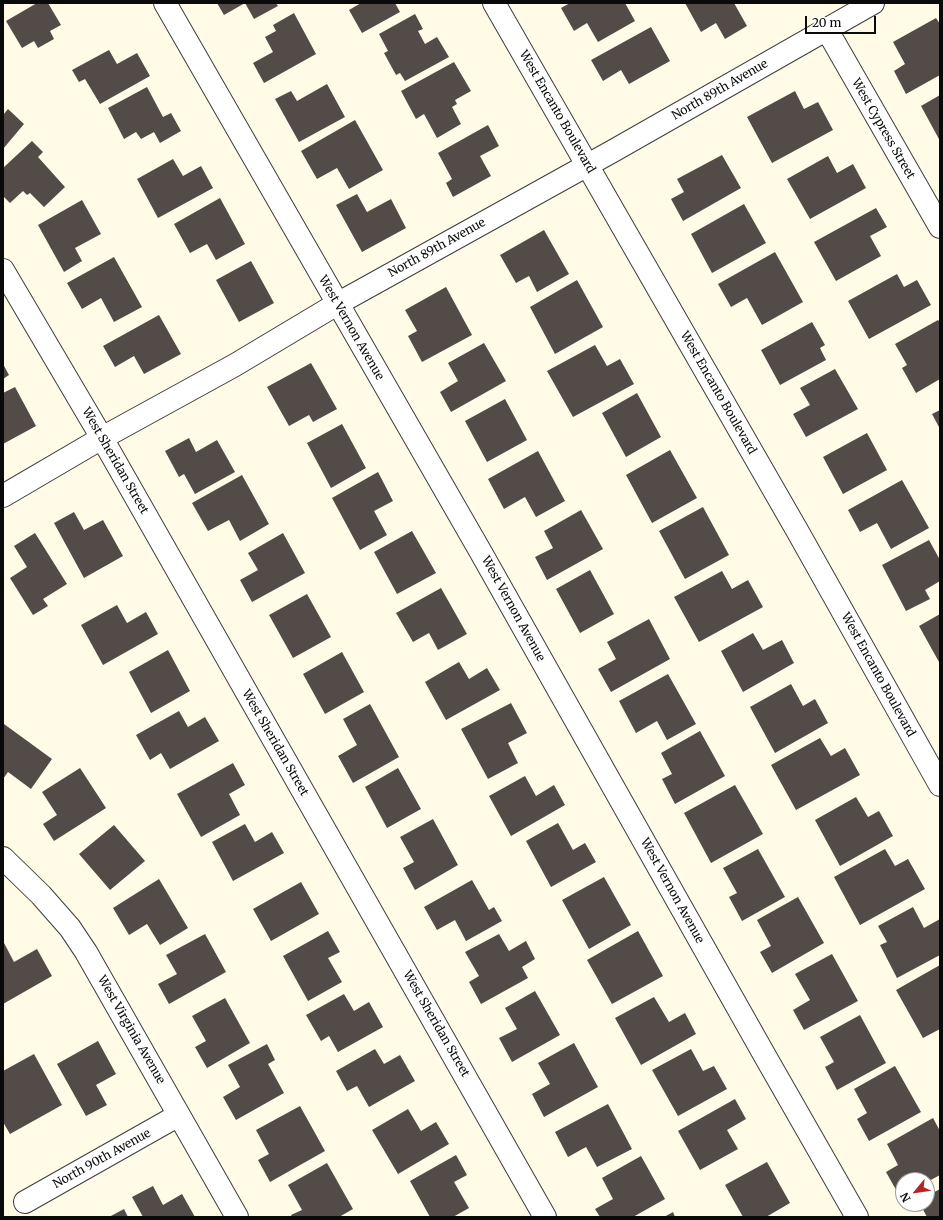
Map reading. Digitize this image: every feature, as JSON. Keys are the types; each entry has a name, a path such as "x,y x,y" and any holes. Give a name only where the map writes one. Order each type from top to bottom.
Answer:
{"street":[{"name":"West Vernon Avenue","path":"165,3 483,556 857,1217"},
{"name":"West Encanto Boulevard","path":"494,3 802,539 940,785"},
{"name":"North 89th Avenue","path":"3,496 102,438 235,365 337,304 587,165 873,3"},
{"name":"West Cypress Street","path":"827,30 940,227"},
{"name":"West Sheridan Street","path":"3,270 102,438 545,1217"},
{"name":"West Virginia Avenue","path":"3,858 41,895 70,928 86,952 237,1217"},
{"name":"North 90th Avenue","path":"25,1202 179,1115"}],"building":[{"path":"37,3 48,3 61,25 50,31 54,39 38,48 34,41 22,48 6,21"},
{"path":"217,3 245,3 224,15"},
{"path":"245,3 276,3 278,6 254,19"},
{"path":"361,3 395,3 400,12 362,33 349,10"},
{"path":"570,3 625,3 635,21 598,42 587,23 574,31 561,8"},
{"path":"685,3 734,3 747,26 725,39 716,23 701,32"},
{"path":"294,13 316,54 264,83 253,63 273,52 265,37 276,31 273,25"},
{"path":"415,14 423,29 418,31 425,44 437,37 449,57 405,81 400,73 396,75 384,53 388,51 379,34"},
{"path":"936,18 940,24 940,75 906,94 894,71 905,64 893,42"},
{"path":"651,27 670,61 629,84 621,70 603,81 591,60"},
{"path":"109,50 117,64 137,53 150,76 100,104 85,79 79,82 72,70"},
{"path":"454,62 471,91 455,100 457,104 452,107 461,124 437,138 424,114 416,119 401,91"},
{"path":"327,84 345,117 299,142 275,99 291,91 297,101"},
{"path":"147,87 163,117 171,113 181,131 160,143 154,132 141,139 136,132 124,139 108,108"},
{"path":"795,91 804,109 818,102 833,130 772,163 747,117"},
{"path":"940,95 940,141 921,106"},
{"path":"8,109 24,124 3,149 3,115"},
{"path":"355,120 383,170 349,189 337,168 317,179 301,151"},
{"path":"488,125 499,146 480,156 491,176 453,197 446,183 452,179 438,153"},
{"path":"32,141 43,152 38,157 65,187 44,207 30,193 27,195 23,191 10,203 3,196 3,168"},
{"path":"722,155 741,188 683,221 671,199 684,192 677,179"},
{"path":"828,156 837,173 853,164 866,188 810,219 787,179"},
{"path":"173,159 183,176 201,166 213,188 158,218 137,179"},
{"path":"357,194 367,212 391,199 406,228 362,252 336,205"},
{"path":"220,198 245,244 216,260 207,244 190,253 174,224"},
{"path":"82,200 101,234 75,248 82,261 64,272 38,225"},
{"path":"744,204 766,243 712,273 691,234"},
{"path":"876,208 887,227 870,236 881,256 836,281 814,242"},
{"path":"544,230 569,274 537,292 529,276 516,283 500,255"},
{"path":"775,252 803,302 762,325 747,298 731,307 718,284"},
{"path":"114,257 142,307 114,322 101,298 82,309 67,283"},
{"path":"251,261 274,303 239,322 216,280"},
{"path":"897,274 904,287 917,280 931,305 869,339 848,301"},
{"path":"577,280 603,327 555,354 530,307"},
{"path":"446,287 472,335 422,362 408,336 417,331 405,310"},
{"path":"159,315 181,354 144,374 134,356 115,367 103,346"},
{"path":"938,320 940,322 940,379 916,393 902,368 907,365 895,344"},
{"path":"812,322 825,345 820,348 826,360 780,385 761,350"},
{"path":"484,343 506,381 451,412 440,392 458,381 448,363"},
{"path":"595,345 607,366 620,359 634,384 573,417 547,371"},
{"path":"311,363 337,409 313,422 309,415 289,426 267,387"},
{"path":"3,364 9,375 3,379"},
{"path":"835,369 858,409 806,437 793,414 810,405 800,388"},
{"path":"15,387 36,426 3,444 3,393"},
{"path":"637,393 661,437 626,457 602,413"},
{"path":"505,399 527,440 487,462 465,421"},
{"path":"940,410 940,429 932,414"},
{"path":"342,424 366,468 331,488 307,443"},
{"path":"867,433 887,470 843,494 823,457"},
{"path":"189,438 196,452 217,440 235,472 195,494 184,474 179,477 165,451"},
{"path":"670,450 697,498 652,523 626,475"},
{"path":"538,451 565,501 536,517 525,497 504,509 488,479"},
{"path":"378,472 393,501 374,511 387,535 360,550 332,498"},
{"path":"242,475 269,524 240,541 229,520 208,531 192,503"},
{"path":"902,480 929,528 891,549 877,523 860,532 848,510"},
{"path":"703,507 729,555 685,579 659,531"},
{"path":"581,510 603,549 547,580 535,557 553,548 544,531"},
{"path":"74,512 84,530 103,520 123,556 84,578 54,523"},
{"path":"412,531 436,573 397,594 374,552"},
{"path":"35,533 67,584 43,599 48,606 33,615 10,578 27,567 14,546"},
{"path":"283,533 305,573 252,602 240,580 258,570 248,553"},
{"path":"929,540 940,560 940,581 925,590 930,599 906,611 882,565"},
{"path":"590,570 614,614 580,633 556,589"},
{"path":"722,571 732,589 748,580 763,607 699,642 674,597"},
{"path":"441,588 467,634 438,650 429,633 413,642 396,613"},
{"path":"307,594 331,637 293,658 269,615"},
{"path":"117,605 127,623 146,612 158,634 103,665 81,625"},
{"path":"940,614 940,661 939,662 919,626"},
{"path":"649,619 670,659 611,692 598,669 616,659 607,642"},
{"path":"753,633 763,650 782,640 794,663 743,692 721,651"},
{"path":"168,650 190,691 151,713 129,672"},
{"path":"342,652 364,692 325,714 303,674"},
{"path":"459,662 469,679 487,668 500,690 446,720 425,682"},
{"path":"668,674 696,724 667,740 657,721 636,733 619,701"},
{"path":"791,684 803,706 815,699 828,723 775,753 750,707"},
{"path":"511,703 527,733 508,743 518,763 488,779 461,729"},
{"path":"370,704 399,757 353,783 338,756 357,745 343,719"},
{"path":"179,711 188,727 205,717 219,741 170,769 161,753 150,760 136,735"},
{"path":"4,724 52,759 31,789 8,772 3,779"},
{"path":"700,731 725,776 675,804 662,779 672,774 661,753"},
{"path":"820,738 831,756 845,748 860,775 796,810 771,765"},
{"path":"233,763 245,785 229,794 240,815 201,837 177,794"},
{"path":"80,768 106,808 54,841 43,824 57,815 42,792"},
{"path":"398,768 421,809 387,828 365,787"},
{"path":"525,776 536,796 554,785 565,805 511,836 489,796"},
{"path":"735,785 763,834 711,863 684,813"},
{"path":"856,797 868,817 879,811 893,836 840,866 815,820"},
{"path":"433,819 458,865 415,890 403,868 414,862 400,837"},
{"path":"558,823 573,850 585,843 596,862 551,887 526,841"},
{"path":"245,824 255,842 272,832 284,853 233,881 212,842"},
{"path":"114,825 145,861 110,890 79,854"},
{"path":"758,849 785,897 742,921 729,897 737,893 723,868"},
{"path":"885,849 895,866 908,859 925,889 860,925 834,877"},
{"path":"604,877 631,925 589,949 562,900"},
{"path":"159,879 188,928 160,945 147,924 129,935 113,908"},
{"path":"472,880 489,910 494,907 502,921 466,941 455,920 437,930 424,907"},
{"path":"301,882 319,914 271,941 253,909"},
{"path":"798,897 824,943 772,973 760,952 771,946 757,920"},
{"path":"913,907 924,928 940,919 940,955 897,978 880,945 887,942 878,926"},
{"path":"328,931 340,952 328,958 342,982 308,1001 283,956"},
{"path":"638,931 663,976 612,1004 587,960"},
{"path":"205,934 226,972 169,1004 158,984 177,974 166,955"},
{"path":"499,934 509,951 526,941 535,959 522,967 528,978 481,1004 469,982 479,976 465,952"},
{"path":"3,941 14,962 37,949 52,976 3,1004"},
{"path":"832,954 858,1001 804,1030 793,1010 810,1000 795,974"},
{"path":"940,965 940,1029 923,1038 896,990"},
{"path":"535,991 560,1035 512,1062 499,1038 517,1029 505,1008"},
{"path":"344,994 354,1011 369,1002 383,1027 338,1052 329,1036 321,1041 306,1015"},
{"path":"654,997 669,1022 685,1013 696,1034 641,1065 615,1018"},
{"path":"225,998 250,1043 207,1068 195,1047 206,1041 192,1016"},
{"path":"860,1015 886,1063 837,1090 825,1067 834,1062 820,1037"},
{"path":"98,1041 116,1074 96,1085 107,1105 86,1116 57,1064"},
{"path":"574,1043 598,1087 544,1117 532,1094 550,1084 538,1063"},
{"path":"267,1044 275,1060 268,1064 284,1093 236,1120 223,1097 240,1087 228,1065"},
{"path":"375,1049 384,1064 400,1055 415,1081 369,1107 357,1086 347,1091 336,1071"},
{"path":"691,1049 703,1071 714,1066 727,1089 678,1116 652,1070"},
{"path":"34,1054 62,1105 10,1134 3,1122 3,1071"},
{"path":"895,1066 921,1112 869,1141 857,1119 867,1113 854,1089"},
{"path":"735,1099 746,1119 727,1130 738,1149 700,1170 678,1131"},
{"path":"608,1104 632,1149 597,1167 586,1147 568,1157 555,1132"},
{"path":"300,1106 325,1151 270,1182 258,1160 269,1154 256,1130"},
{"path":"408,1109 421,1131 436,1122 449,1144 398,1174 372,1130"},
{"path":"933,1118 940,1131 940,1175 935,1178 935,1172 895,1172 895,1188 886,1172 898,1165 887,1144"},
{"path":"456,1155 467,1175 454,1182 469,1208 453,1217 430,1217 410,1181"},
{"path":"641,1156 665,1199 633,1217 600,1217 595,1209 613,1199 602,1178"},
{"path":"767,1162 790,1203 766,1217 743,1217 725,1185"},
{"path":"327,1163 353,1209 339,1217 292,1217 291,1215 302,1210 288,1185"},
{"path":"153,1186 163,1205 182,1194 195,1217 143,1217 132,1197"},
{"path":"940,1189 940,1217 927,1217 924,1212 935,1212 935,1192"},
{"path":"124,1209 128,1217 109,1217"},
{"path":"673,1212 675,1217 664,1217"}]}
